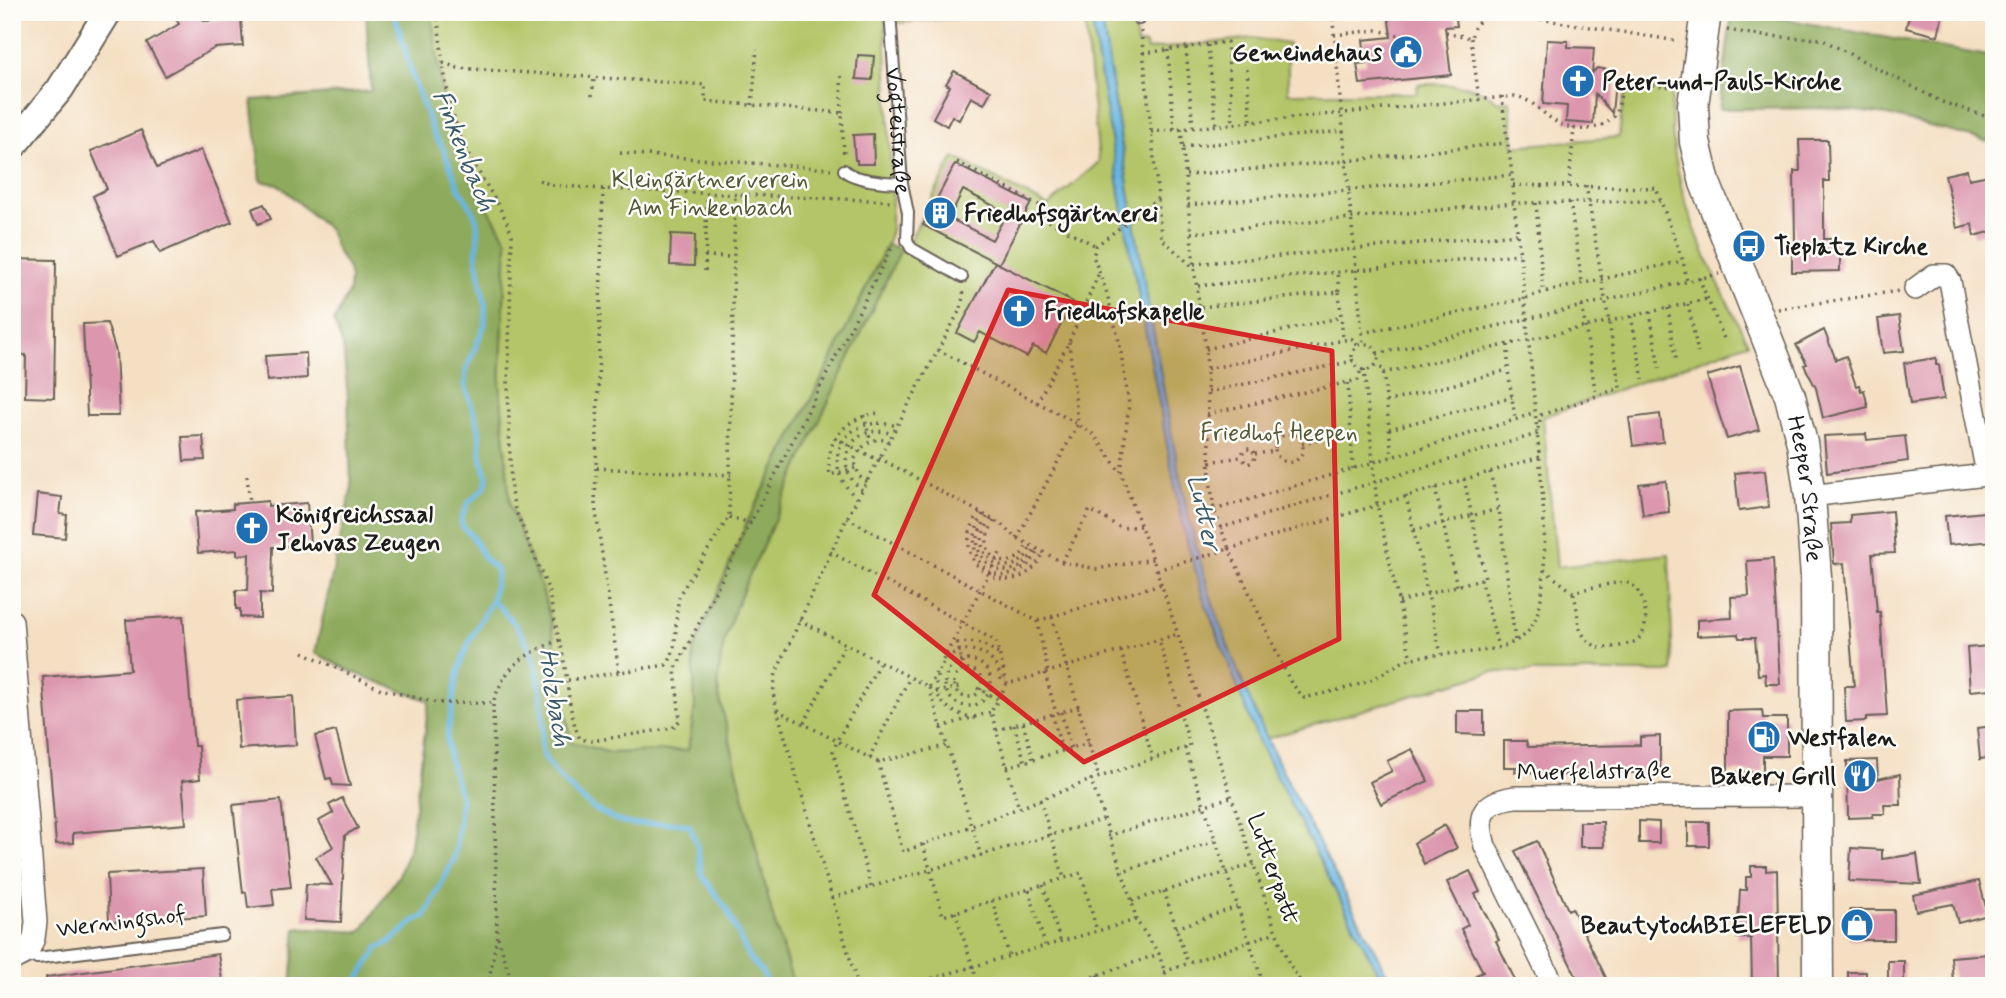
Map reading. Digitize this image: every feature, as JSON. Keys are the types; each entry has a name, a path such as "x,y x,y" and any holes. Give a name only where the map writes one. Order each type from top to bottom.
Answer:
{"main road":[{"name":"Heeper Straße","path":"1704,27 1693,120 1698,156 1705,183 1790,396 1802,443 1810,496 1816,577 1818,986"}],"street":[{"path":"12,147 60,89 108,12"},
{"path":"1810,496 1990,474 1950,281 1946,275 1934,275 1915,289"},
{"name":"Werningshof","path":"12,621 35,906 34,938 20,956"},
{"name":"Muerfeldstraße","path":"1554,986 1485,846 1481,832 1482,819 1492,802 1515,797 1816,796"}],"lane":[{"name":"Vogteistraße","path":"890,12 902,183 908,213 907,240 911,248"},
{"path":"844,170 849,175 902,183"},
{"path":"911,248 962,277"},
{"name":"Werningshof","path":"20,956 37,958 222,935"}],"path":[{"path":"437,12 449,107 454,122 471,160 504,215 512,234 508,386 511,492 515,509 548,589 565,659 575,728 580,739 592,741 673,728 680,720 675,670 892,247 911,248"},
{"path":"1332,12 1362,333 1360,345 1353,353 1353,361"},
{"path":"1479,99 1471,38 1484,13 1502,12 1821,39 1942,102 1994,119"},
{"path":"1139,15 1161,238 1194,266 1517,234"},
{"path":"1334,35 1376,30 1399,35"},
{"path":"1446,32 1471,38"},
{"path":"1143,53 1227,43 1233,124"},
{"path":"1208,45 1216,126"},
{"path":"1186,48 1193,128"},
{"path":"752,105 757,49"},
{"path":"1168,50 1174,130"},
{"path":"443,63 458,68 705,85 705,101 842,113"},
{"path":"1247,69 1251,122"},
{"path":"620,153 844,170 841,76"},
{"path":"592,96 594,79"},
{"path":"1151,132 1502,96 1521,97 1556,123 1574,128 1594,128 1611,121 1628,83 1695,89"},
{"path":"1181,129 1194,266 1206,349 1209,462 1214,510 1229,549 1290,681 1304,698 1366,682 1411,659 1498,648 1524,636 1534,621 1544,570 1543,498 1502,96"},
{"path":"1569,185 1574,128"},
{"path":"1183,147 1343,131"},
{"path":"1186,175 1506,143"},
{"path":"957,162 1039,205 1045,219 1096,246"},
{"path":"1188,205 1512,175"},
{"path":"539,180 551,185 707,194 886,202 904,197"},
{"path":"1513,185 1656,188 1683,261 1687,281"},
{"path":"1537,434 1541,415 1620,388 1586,185"},
{"path":"603,189 595,505 618,673"},
{"path":"705,271 707,194"},
{"path":"568,680 660,667 671,660 674,654 676,605 681,592 729,517 735,195"},
{"path":"1121,473 1129,404 1119,341 1106,290 1093,256 1096,246 1158,198"},
{"path":"1191,233 1514,203 1661,201"},
{"path":"1570,202 1582,283"},
{"path":"1536,203 1544,292"},
{"path":"1198,286 1519,254"},
{"path":"705,256 733,257"},
{"path":"1362,333 1683,261"},
{"path":"1377,354 1739,269"},
{"path":"1337,271 1343,340"},
{"path":"1037,404 1069,342 1099,273"},
{"path":"858,986 773,693 776,673 846,518 961,308 964,299 962,277"},
{"path":"1699,278 1725,341"},
{"path":"1758,313 1915,289"},
{"path":"1201,307 1339,292"},
{"path":"1383,373 1707,299"},
{"path":"1688,304 1698,353"},
{"path":"1582,306 1596,396"},
{"path":"1668,308 1676,363"},
{"path":"1650,312 1659,368"},
{"path":"1631,316 1643,379"},
{"path":"1206,349 1342,317"},
{"path":"1207,369 1352,339 1360,345 1370,345 1377,354"},
{"path":"1017,538 1077,424 1069,342"},
{"path":"1508,345 1508,370 1515,420"},
{"path":"938,350 1094,435 1121,473"},
{"path":"1374,365 1377,354"},
{"path":"1353,361 1363,369 1377,504 1411,659"},
{"path":"1208,393 1353,361"},
{"path":"1207,414 1348,383 1358,380 1363,369 1374,365 1382,369 1383,373 1392,457"},
{"path":"1386,402 1508,370"},
{"path":"1348,383 1353,469"},
{"path":"1389,429 1512,397"},
{"path":"1214,510 1372,464 1535,412"},
{"path":"855,468 830,475 834,438 852,421 864,415 879,413"},
{"path":"864,415 870,440"},
{"path":"858,498 848,490 839,473 838,460 842,442 857,427 866,424 880,422 897,426"},
{"path":"862,490 850,479 846,465 850,446 868,431 880,430 892,434"},
{"path":"1302,444 1351,433"},
{"path":"1220,528 1537,434"},
{"path":"1285,435 1296,436 1302,444 1302,454 1294,461 1281,460 1275,451 1277,441 1285,435"},
{"path":"834,438 987,516 1017,538 1062,562 1097,569 1153,559"},
{"path":"867,482 859,476 855,468 854,460 859,450 870,440 889,441"},
{"path":"1209,462 1240,457 1245,449 1251,449 1255,454 1254,461 1248,464 1240,457"},
{"path":"1255,454 1275,451"},
{"path":"1157,570 1539,457"},
{"path":"596,468 731,475"},
{"path":"1490,472 1499,509 1515,641"},
{"name":"Lutterpatt","path":"1121,473 1157,570 1276,932 1289,963 1303,986"},
{"path":"247,476 250,503"},
{"path":"1399,601 1485,578 1464,479"},
{"path":"1435,488 1457,586"},
{"path":"1406,496 1442,655"},
{"path":"1414,530 1499,509"},
{"path":"1062,562 1090,510 1121,528 1141,526"},
{"path":"987,516 969,536 969,549 982,571 1013,561 1035,548"},
{"path":"987,516 978,538 978,547 981,557 1006,580 1030,571 1035,548"},
{"path":"987,516 986,539 993,567"},
{"path":"729,517 751,523"},
{"path":"846,518 1037,621 1161,584"},
{"path":"993,567 1006,571 1016,569 1024,564 1035,548"},
{"path":"830,551 996,641 1006,682 991,712 941,727"},
{"path":"981,856 929,687 1000,553"},
{"path":"1544,570 1573,592 1578,608 1579,630 1587,641 1598,648 1634,642 1642,636 1645,625 1644,610 1641,594 1633,585 1625,582 1573,592"},
{"path":"1481,579 1498,648"},
{"path":"1052,617 1099,778"},
{"path":"799,620 929,687"},
{"path":"1037,621 1062,751"},
{"path":"975,718 953,712 943,704 937,692 939,667 948,657 959,652 972,650 985,654 994,663 1001,680 1006,682 1047,673 1178,634"},
{"path":"955,637 965,672"},
{"path":"878,762 903,852 1091,780 1190,746 1159,639"},
{"path":"488,986 497,935 493,703 507,671 524,656 559,640"},
{"path":"957,643 973,641 989,646 1000,655"},
{"path":"804,723 846,643"},
{"path":"1121,651 1153,759"},
{"path":"303,653 381,690 438,703 493,703"},
{"path":"971,660 986,669 990,677 988,694 983,702 975,706 966,706 950,698 946,690 948,672 962,661 971,660"},
{"path":"871,887 833,752 880,662"},
{"path":"975,671 982,680 977,694 967,697 962,696 957,687 956,677 965,672 975,671"},
{"path":"869,758 910,677"},
{"path":"931,694 957,687"},
{"path":"979,689 998,699"},
{"path":"996,730 1079,707"},
{"path":"777,710 878,762 946,746"},
{"path":"991,712 1019,808"},
{"path":"1056,713 1071,748"},
{"path":"1023,723 1033,759"},
{"path":"1014,725 1026,762"},
{"path":"1058,734 1066,732"},
{"path":"1020,745 1028,742"},
{"path":"1007,767 1089,743"},
{"path":"1185,747 1264,986"},
{"path":"1091,780 1136,920 1159,954 1169,986"},
{"path":"1108,836 1231,797"},
{"path":"1040,800 1064,878"},
{"path":"832,898 1103,820"},
{"path":"1120,872 1216,841"},
{"path":"923,845 943,916 1081,873 1097,932"},
{"path":"1132,901 1254,864"},
{"path":"1043,885 1060,940"},
{"path":"1029,889 1045,945"},
{"path":"1164,891 1188,964"},
{"path":"992,900 1009,955"},
{"path":"1176,928 1238,907"},
{"path":"955,912 979,986"},
{"path":"905,986 1136,920"},
{"path":"1164,972 1276,932"},
{"path":"497,935 513,986"},
{"path":"1066,986 1159,954"},
{"path":"1097,975 1101,986"}],"highlighted area":[{"path":"1008,290 1332,351 1339,639 1084,762 874,595"}],"green space":[{"path":"366,12 431,12 446,118 477,189 507,241 500,385 510,505 543,593 551,623 571,742 610,753 688,750 695,707 693,652 748,520 829,365 887,244 901,249 734,610 722,653 719,696 773,918 794,986 291,986 296,928 361,932 399,875 410,845 429,701 352,672 315,653 351,490 343,346 334,322 349,291 350,278 329,230 279,185 261,181 252,100 371,91"},
{"name":"Kleingärtnerverein Am Finkenbach","path":"431,12 882,12 885,23 891,230 887,244 829,365 748,520 693,652 695,707 688,750 610,753 571,742 551,623 543,593 510,505 500,385 507,241 477,189 446,118"},
{"path":"895,12 1030,12 895,23"},
{"name":"Friedhof Heepen","path":"1084,12 1090,12 1125,217 1132,210 1101,12 1133,12 1137,44 1146,44 1147,50 1253,38 1288,44 1288,93 1417,93 1418,84 1470,87 1498,102 1510,101 1514,146 1619,137 1623,100 1629,88 1672,91 1676,160 1692,222 1748,343 1543,417 1557,567 1669,554 1673,672 1491,672 1259,743 1385,986 794,986 773,918 719,696 719,674 727,631 802,459 901,249 904,251 954,157 1048,206 1099,162"},
{"path":"1732,12 1745,12 1994,57 1994,143 1887,115 1832,108 1719,109"}],"water":[{"path":"1090,12 1101,12 1173,443 1193,534 1210,594 1228,645 1270,745 1393,986 1385,986 1259,743 1203,598 1182,525 1125,223"}],"building":[{"path":"183,12 198,12 204,21 241,19 243,46 215,48 165,76 147,43 179,24 175,17"},
{"name":"Gemeindehaus","path":"1388,12 1455,12 1457,26 1445,27 1451,75 1360,84 1357,64 1366,63 1363,40 1391,37"},
{"path":"1910,12 1943,14 1938,36 1906,28"},
{"name":"Peter-und-Pauls-Kirche","path":"1547,40 1568,41 1568,47 1594,48 1592,73 1597,68 1616,71 1612,113 1595,94 1593,124 1566,122 1567,106 1543,104"},
{"path":"858,55 874,56 872,80 856,79"},
{"path":"954,71 991,91 984,104 971,97 959,120 952,116 947,126 933,118 950,86 946,84"},
{"path":"141,130 157,168 201,150 232,222 160,253 154,241 118,256 93,196 107,189 91,151"},
{"path":"873,134 874,164 857,164 853,135"},
{"path":"1799,140 1828,140 1829,181 1824,181 1824,239 1835,239 1835,255 1840,255 1840,271 1792,272 1792,245 1795,245 1794,171 1800,171"},
{"name":"Friedhofsgärtnerei","path":"955,164 1031,203 999,264 923,225","holes":["963,190 1007,213 992,240 949,218"]},
{"path":"1967,170 1969,179 1994,174 1994,231 1974,236 1972,224 1957,228 1945,175"},
{"path":"264,204 271,219 258,224 252,209"},
{"path":"671,234 695,235 694,266 670,265"},
{"path":"12,259 56,260 54,398 25,397 26,355 12,354"},
{"name":"Friedhofskapelle","path":"995,262 1073,302 1046,353 1033,346 1027,357 980,332 974,342 957,333"},
{"path":"1899,316 1904,351 1883,353 1878,319"},
{"path":"107,323 116,352 119,416 87,416 83,324"},
{"path":"1824,330 1836,360 1846,356 1856,386 1859,385 1861,391 1864,390 1868,407 1823,418 1816,388 1796,345"},
{"path":"306,353 307,378 267,381 265,356"},
{"path":"1936,358 1944,399 1910,404 1904,363"},
{"path":"1740,366 1759,430 1727,439 1707,376"},
{"path":"1660,414 1663,442 1633,446 1629,418"},
{"path":"1866,434 1867,440 1905,436 1908,461 1827,473 1824,436"},
{"path":"203,436 205,460 184,461 182,437"},
{"path":"1765,470 1769,507 1739,511 1735,473"},
{"path":"1666,481 1669,512 1643,515 1639,484"},
{"path":"37,494 62,497 60,514 67,515 65,538 33,535"},
{"name":"Königreichssaal Jehovas Zeugen","path":"268,501 268,506 307,503 310,544 273,547 272,594 260,593 260,618 240,617 240,609 236,609 236,590 248,590 249,554 237,555 237,550 198,553 195,512 233,509 233,504"},
{"path":"1892,511 1895,553 1872,554 1877,612 1880,612 1887,716 1846,722 1844,686 1854,686 1844,563 1834,564 1831,524 1850,523 1850,515"},
{"path":"1994,511 1994,541 1948,545 1945,516"},
{"path":"1773,559 1780,684 1766,684 1765,674 1758,675 1755,638 1739,638 1738,634 1697,636 1697,620 1732,618 1731,597 1749,596 1747,561"},
{"path":"183,616 194,746 198,746 200,779 182,781 186,824 73,833 73,843 56,844 43,677 130,670 126,620"},
{"path":"1989,646 1992,689 1970,691 1967,648"},
{"path":"293,696 296,745 239,749 236,700"},
{"path":"1762,710 1763,718 1787,718 1787,756 1763,756 1763,772 1728,772 1728,711"},
{"path":"1457,711 1484,711 1484,735 1457,734"},
{"path":"1994,726 1994,757 1980,759 1977,728"},
{"path":"336,731 350,786 333,785 331,778 326,779 315,736"},
{"path":"1660,736 1660,772 1546,775 1515,772 1516,767 1504,767 1504,741 1526,741 1528,747 1640,745 1640,737"},
{"path":"1412,749 1428,781 1381,804 1370,782 1392,771 1387,761"},
{"path":"1877,760 1878,779 1900,774 1901,805 1884,805 1885,814 1873,814 1873,817 1848,818 1847,761"},
{"path":"342,798 358,828 345,835 341,922 304,920 306,884 332,885 316,857 333,847 319,821 333,813 329,805"},
{"path":"281,800 291,887 272,889 274,905 248,908 246,892 243,893 233,805"},
{"path":"1639,821 1659,822 1659,843 1639,843"},
{"path":"1580,822 1603,822 1604,847 1580,847"},
{"path":"1688,822 1709,822 1709,846 1688,846"},
{"path":"1445,825 1457,848 1424,864 1414,843"},
{"path":"1537,841 1568,910 1572,908 1610,986 1581,986 1515,851"},
{"path":"1851,848 1882,850 1882,859 1917,854 1921,884 1849,881"},
{"path":"1751,866 1766,866 1766,871 1777,870 1779,986 1752,986 1751,938 1737,938 1740,890 1746,890 1746,877 1751,877"},
{"path":"203,869 206,916 109,922 107,874"},
{"path":"1470,871 1480,892 1475,894 1499,940 1496,941 1518,986 1481,986 1476,975 1483,972 1461,929 1468,925 1447,882"},
{"path":"1979,881 1988,915 1958,923 1953,904 1916,911 1913,895"},
{"path":"1850,910 1894,910 1894,940 1850,940"},
{"path":"218,954 223,986 47,986 46,977"},
{"path":"1988,954 1990,979 1953,982 1951,957"},
{"path":"1888,961 1904,961 1904,983 1888,983"},
{"path":"1848,972 1866,972 1866,986 1848,986"}],"waterway":[{"name":"Finkenbach","path":"354,986 378,948 425,916 454,859 461,799 449,757 447,738 463,657 492,600 497,573 462,526 461,519 468,503 485,487 487,477 481,456 479,428 465,385 466,370 485,324 485,305 476,254 477,222 459,188 442,146 434,135 414,81 394,12"},
{"name":"Holzbach","path":"492,600 517,627 532,653 542,700 542,751 551,767 589,805 615,819 631,824 675,823 690,826 697,845 702,875 726,908 749,958 761,971 769,986"}],"place":[{"name":"Gemeindehaus","path":"1406,52"},
{"name":"Peter-und-Pauls-Kirche","path":"1578,81"},
{"name":"Friedhofsgärtnerei","path":"940,213"},
{"name":"Tieplatz Kirche","path":"1749,246"},
{"name":"Friedhofskapelle","path":"1019,311"},
{"name":"Königreichssaal Jehovas Zeugen","path":"252,528"},
{"name":"Westfalen","path":"1764,737"},
{"name":"Bakery Grill","path":"1860,776"},
{"name":"BeautytochBIELEFELD","path":"1857,925"}],"water label":[{"name":"Lutter","path":"1205,512"}]}
